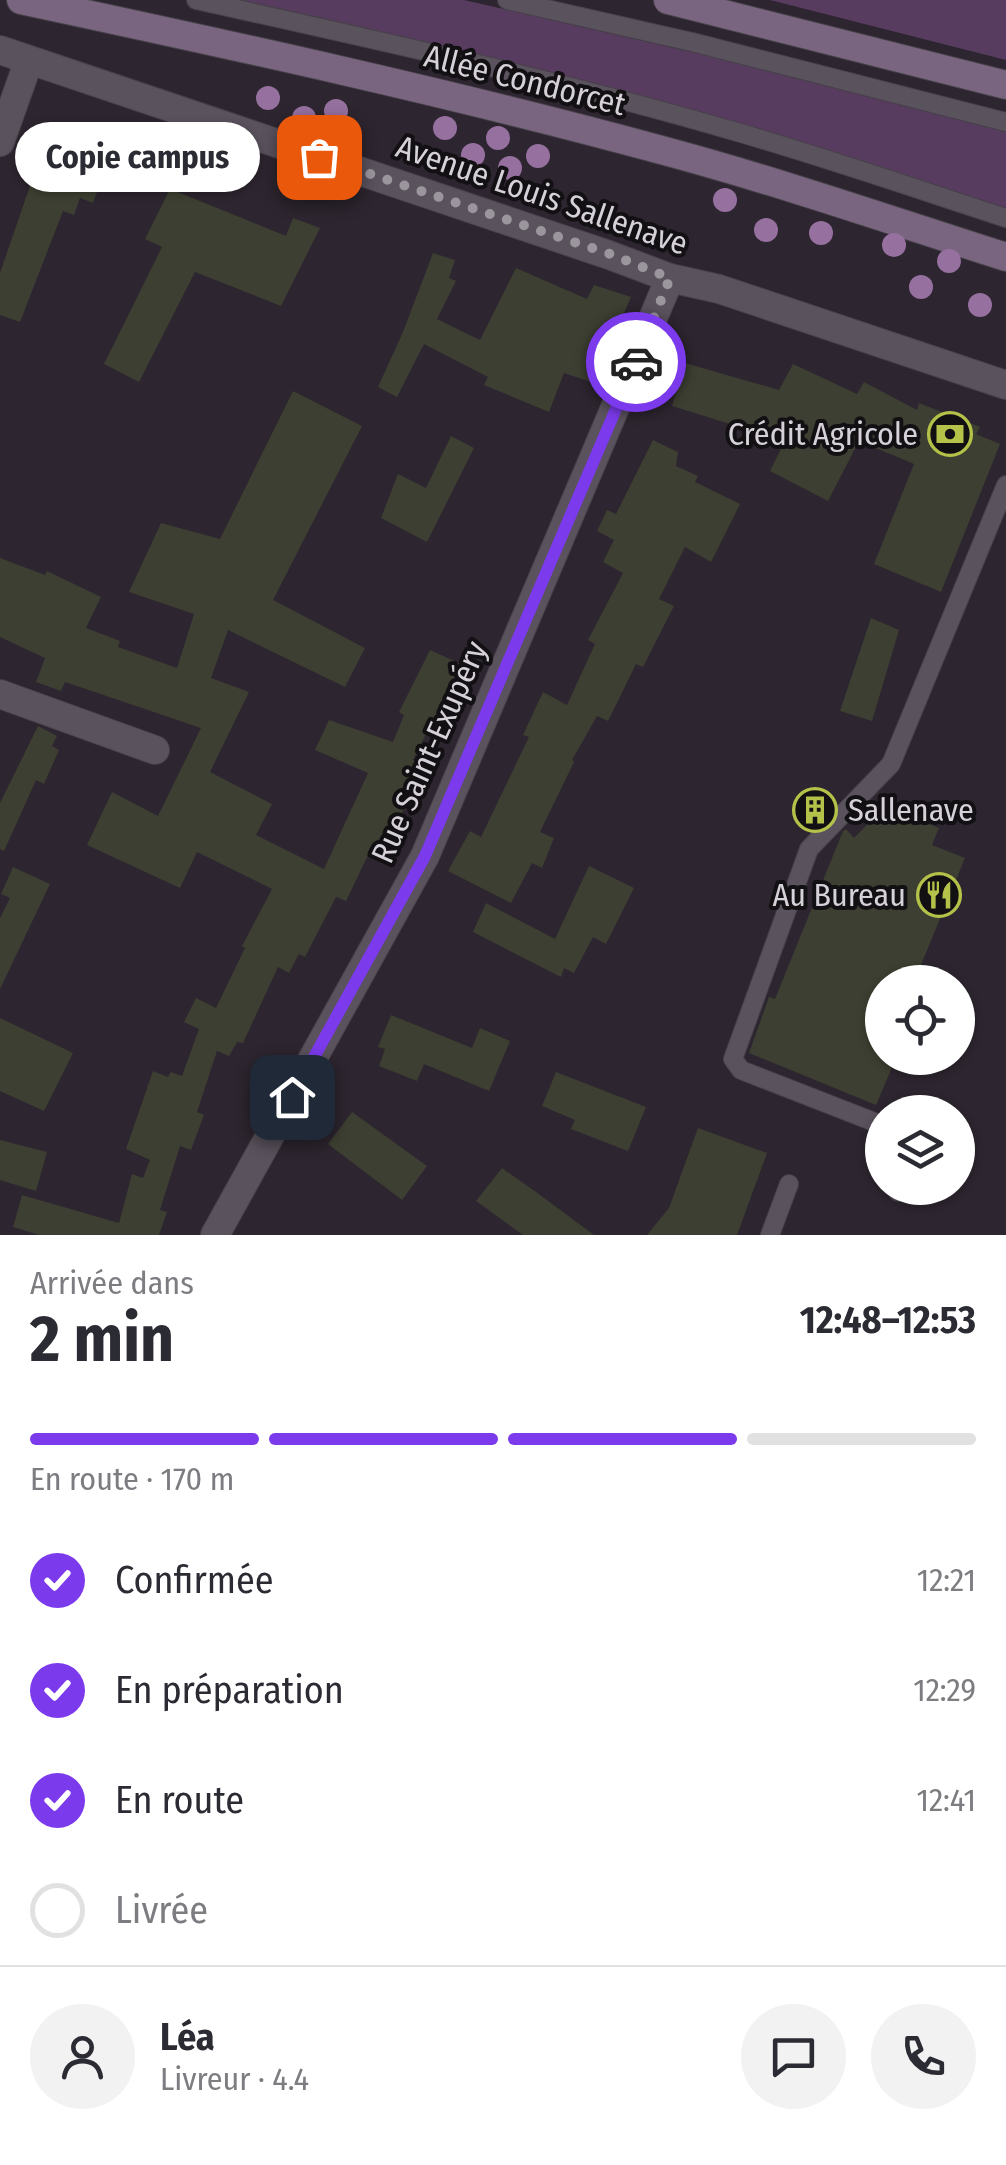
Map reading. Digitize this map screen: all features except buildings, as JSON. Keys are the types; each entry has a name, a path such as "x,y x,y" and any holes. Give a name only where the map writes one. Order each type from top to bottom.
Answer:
{"main road":[{"name":"Allée Condorcet","path":"21,0 248,49 654,148 1006,257"},
{"path":"668,0 1006,85"}],"street":[{"name":"Avenue Louis Sallenave","path":"0,50 610,254 670,278 719,288 1006,384"},
{"path":"0,142 29,60"},
{"name":"Rue Saint-Exupéry","path":"216,1235 425,856 670,278"},
{"path":"0,694 155,750"}],"lane":[{"path":"196,0 654,108 1006,218"},
{"path":"506,0 692,42 1006,122"},
{"path":"865,1118 741,1070 733,1059 808,849 891,764 1006,485"},
{"path":"770,1235 789,1184"}],"shaded area":[{"path":"235,0 464,0 836,85 1006,131 1006,209"},
{"path":"770,0 1006,0 1006,60"}],"way so far":[{"path":"319,157 610,254 670,278 636,362"}],"place":[{"name":"Copie campus","path":"319,157"},
{"name":"Crédit Agricole","path":"950,434"},
{"name":"Sallenave","path":"815,810"},
{"name":"Au Bureau","path":"939,895"}],"route":[{"path":"292,1097 425,856 636,362"}]}
